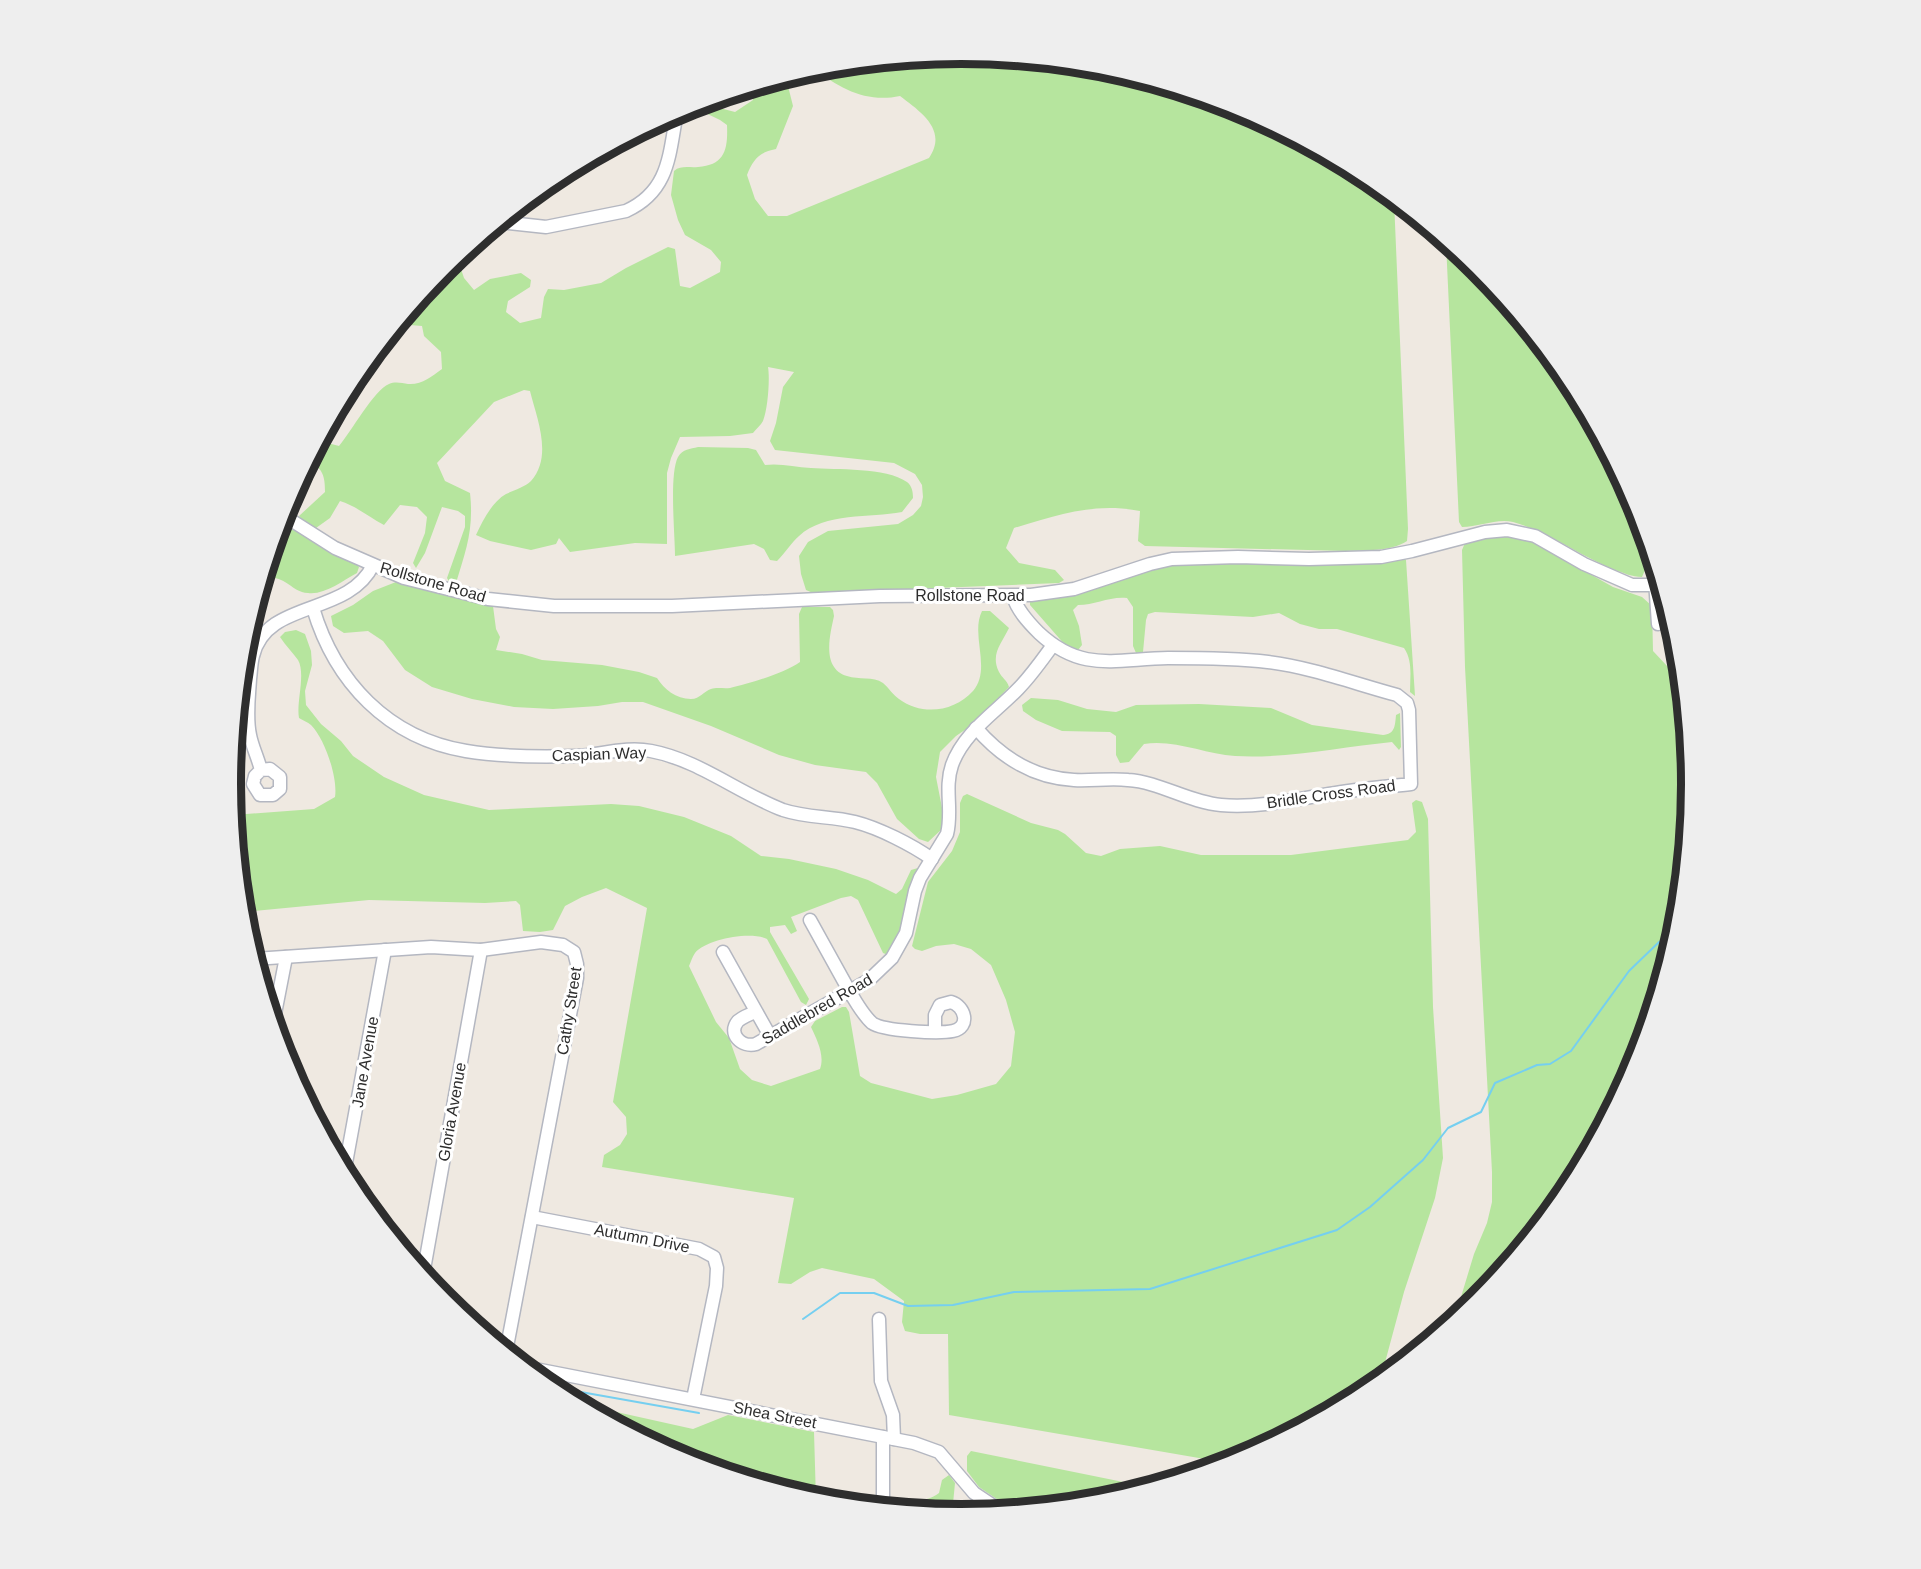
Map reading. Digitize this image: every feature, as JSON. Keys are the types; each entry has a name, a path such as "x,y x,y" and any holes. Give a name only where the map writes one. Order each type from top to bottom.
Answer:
{"street":[{"path":"510,223 546,228 626,211 637,205 654,192 661,182 675,124"},
{"name":"Rollstone Road","path":"291,520 335,548 404,578 469,595 509,602 554,606 682,605 880,596 1013,596 1074,589 1172,559 1381,557 1485,532 1507,530 1535,536 1584,564 1632,585 1652,585"},
{"path":"252,657 260,639 276,622 287,616 328,603 360,584 373,566"},
{"name":"Bridle Cross Road","path":"976,729 1014,764 1039,774 1073,780 1129,780 1150,784 1194,800 1222,805 1274,803 1411,784 1409,710 1407,703 1397,696 1269,662 1183,658 1106,662 1089,660 1067,654 1053,645 1021,612 1013,596"},
{"path":"1657,602 1658,624"},
{"name":"Caspian Way","path":"313,608 327,647 342,672 358,692 379,712 425,740 465,751 492,754 577,756 633,750 649,751 693,765 786,811 854,822 932,858"},
{"name":"Saddlebred Road","path":"756,1012 737,1023 736,1037 742,1044 752,1045 770,1036 850,992 880,972 901,946 920,878 941,846 949,827 948,787 953,763 960,748 976,729 1018,690 1053,645"},
{"path":"252,658 248,723 261,770"},
{"path":"810,920 850,992 872,1022 879,1027 935,1031"},
{"name":"Cathy Street","path":"262,958 432,947 481,950 532,943 549,943 569,948 576,958 577,978 508,1344"},
{"name":"Jane Avenue","path":"347,1160 385,950"},
{"name":"Gloria Avenue","path":"425,1265 481,950"},
{"path":"723,952 770,1036"},
{"path":"276,1007 286,957"},
{"name":"Autumn Drive","path":"532,1216 699,1249 714,1257 717,1268 716,1286 693,1399"},
{"path":"879,1319 881,1382 893,1415 888,1438 884,1500"},
{"name":"Shea Street","path":"542,1370 908,1441 939,1452 974,1493 990,1503"}],"green space":[{"path":"960,64 1008,66 1101,78 1147,89 1236,119 1321,161 1394,210 1407,541 1385,549 1346,551 1145,546 1138,541 1140,511 1092,509 1076,511 1014,528 1006,548 1019,563 1055,570 1064,580 1059,583 813,593 806,590 799,556 808,542 828,531 898,524 913,515 921,506 922,485 915,474 894,463 775,450 770,441 783,387 794,372 768,367 765,416 753,433 680,437 667,473 667,544 635,543 570,552 559,538 556,544 531,550 490,541 476,535 496,502 506,494 529,483 538,471 542,449 539,425 530,391 524,390 494,402 437,463 445,481 470,493 470,529 456,583 451,585 447,578 465,527 465,516 458,511 442,507 425,553 416,568 413,563 425,533 427,517 417,507 400,505 384,525 340,501 330,518 316,528 303,521 299,516 325,492 322,474 316,465 327,443 339,446 377,394 389,384 418,383 442,369 441,352 424,336 422,326 407,325 454,272 461,269 464,278 474,290 490,279 521,273 531,280 530,287 508,301 506,312 520,323 541,318 544,297 548,289 564,290 601,283 668,247 675,249 680,286 690,288 720,272 721,262 711,250 685,235 671,195 674,171 682,167 707,166 723,154 727,141 727,125 704,112 717,107 735,112 753,100 753,96 788,86 793,106 776,149 757,157 747,175 755,199 768,216 787,216 929,158 934,148 934,130 923,115 900,96 876,98 865,96 834,83 826,77 913,66"},
{"path":"1446,254 1502,310 1559,384 1606,466 1626,509 1642,553 1645,570 1642,577 1631,576 1513,522 1501,521 1462,527 1459,522"},
{"path":"698,447 756,450 765,465 860,470 887,474 907,482 912,489 913,498 902,512 835,519 810,528 796,539 777,561 770,560 764,549 754,544 675,556 673,490 675,465 682,452"},
{"path":"289,525 353,560 359,567 357,573 333,587 314,593 302,592 283,581 272,578"},
{"path":"1497,535 1517,536 1535,543 1613,587 1642,597 1652,606 1653,651 1668,667 1674,693 1681,784 1679,832 1667,925 1656,971 1626,1060 1606,1103 1559,1185 1502,1259 1459,1304 1492,1202 1465,667 1462,550 1465,543"},
{"path":"1403,557 1406,560 1415,696 1410,692 1410,664 1404,648 1337,629 1319,629 1300,624 1279,613 1253,617 1155,612 1148,614 1146,620 1143,652 1136,653 1133,646 1133,607 1127,598 1078,605 1073,610 1079,626 1082,645 1078,650 1066,646 1030,605 1030,600 1151,565"},
{"path":"396,582 493,606 496,629 500,637 496,650 542,660 602,665 639,672 657,678 675,695 686,699 697,698 711,689 730,688 766,678 800,662 799,614 802,607 830,607 834,616 829,650 830,659 839,672 847,676 879,681 899,699 918,708 947,707 965,698 978,682 981,673 979,620 982,611 990,611 1009,628 998,649 996,660 999,672 1009,687 975,723 956,736 940,752 936,777 943,813 942,829 928,842 919,839 897,819 877,783 866,772 815,765 779,755 711,726 643,702 553,709 514,707 472,699 432,687 405,670 383,641 368,631 344,633 333,626 331,616 353,605 373,591"},
{"path":"296,630 305,634 311,651 312,665 305,691 306,705 321,724 341,741 353,756 384,777 424,795 489,810 611,804 639,806 684,817 731,836 761,856 789,859 836,869 868,880 896,894 902,889 911,870 918,868 920,873 897,940 888,955 883,953 858,900 851,896 791,917 797,931 791,934 785,925 770,927 770,932 809,999 806,1005 801,1002 767,939 750,936 729,938 709,944 695,953 689,966 716,1022 729,1038 740,1069 752,1080 771,1086 820,1069 821,1053 811,1027 815,1021 842,1007 846,1007 849,1012 860,1076 871,1083 932,1099 957,1095 996,1084 1011,1066 1015,1032 1006,1000 991,965 971,949 954,944 936,946 922,951 912,946 928,882 952,851 960,832 960,803 963,796 967,794 1031,823 1058,830 1086,853 1101,856 1120,849 1160,846 1201,855 1291,855 1408,840 1416,832 1412,803 1416,800 1422,802 1428,819 1433,1007 1443,1158 1435,1198 1404,1292 1384,1367 1321,1408 1236,1450 1209,1460 949,1415 948,1334 920,1334 905,1331 902,1322 904,1301 874,1279 822,1268 810,1272 791,1284 778,1283 794,1198 602,1167 604,1155 620,1145 627,1134 626,1117 613,1102 647,908 606,888 565,906 553,930 540,932 523,931 520,905 516,901 485,903 369,900 252,911 242,814 314,809 335,797 334,780 326,749 311,725 299,718 300,666 280,637 285,632"},
{"path":"1031,698 1058,700 1087,709 1116,712 1136,705 1199,704 1271,708 1312,725 1383,735 1392,731 1396,715 1400,713 1401,747 1399,750 1392,742 1294,754 1235,756 1167,743 1155,743 1144,744 1129,762 1120,763 1116,755 1116,736 1110,732 1062,731 1036,720 1023,711 1022,705"},
{"path":"601,1409 693,1429 728,1415 814,1432 816,1490 774,1480 685,1450"},
{"path":"971,1451 1132,1484 1101,1491 1003,1503 979,1487 967,1471 967,1456"},
{"path":"949,1475 955,1483 953,1504 911,1503 939,1493 942,1480"}],"waterway":[{"path":"803,1319 840,1293 874,1293 908,1306 953,1305 1014,1292 1150,1289 1337,1230 1370,1207 1423,1160 1448,1128 1481,1112 1495,1083 1537,1065 1550,1064 1571,1051 1629,971 1664,939"},
{"path":"572,1390 699,1413"}]}
